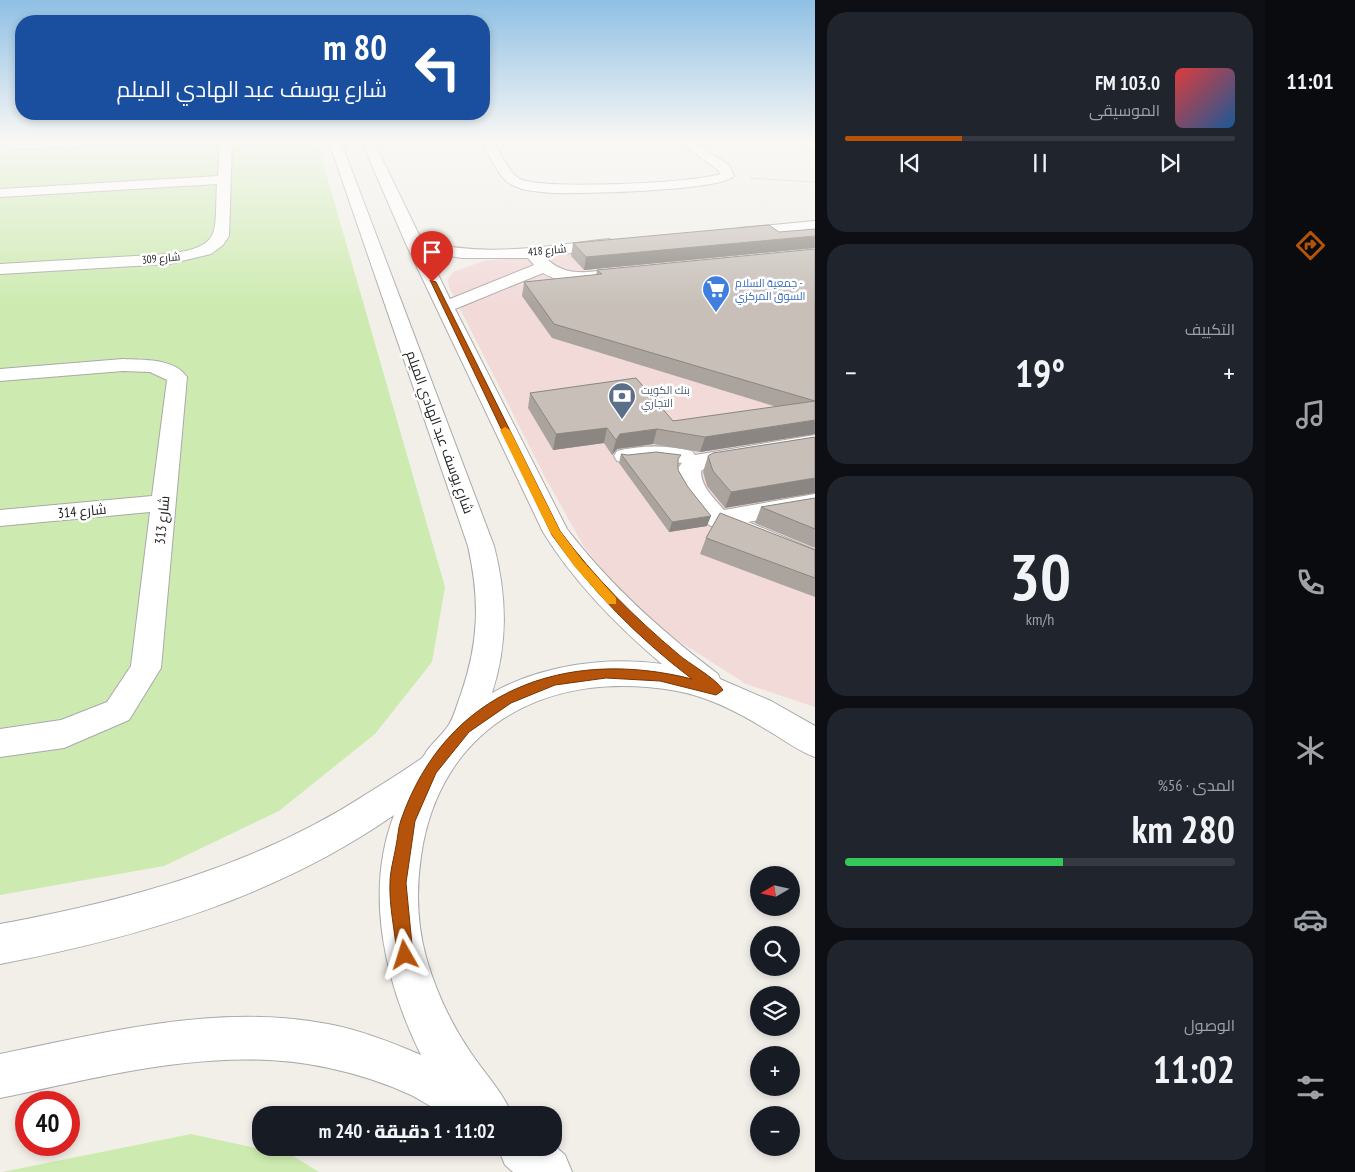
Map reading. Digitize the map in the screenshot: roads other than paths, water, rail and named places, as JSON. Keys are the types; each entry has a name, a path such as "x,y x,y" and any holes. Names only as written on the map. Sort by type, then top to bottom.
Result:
{"street":[{"name":"شارع 309","path":"0,269 169,258 205,250 213,246 221,236 223,197"},
{"name":"شارع يوسف عبد الهادي الميلم","path":"355,197 481,546 490,577 493,611 490,648 481,687 464,728"},
{"path":"393,197 414,244 443,275 444,307 556,532 578,563 625,614 674,658 716,690"},
{"path":"720,234 815,225"},
{"path":"799,227 815,239"},
{"name":"شارع 418","path":"414,244 448,252 488,256 621,243"},
{"path":"532,251 543,267 561,277 577,278 626,274"},
{"name":"شارع 418","path":"443,275 488,256"},
{"path":"444,307 543,267"},
{"name":"شارع 313","path":"0,375 123,365 154,366 177,378 146,668 118,711 64,734 0,743"},
{"path":"625,456 653,452 700,461 815,442"},
{"path":"700,461 689,469 689,479 695,491 718,519 815,560"},
{"path":"718,519 815,502"},
{"name":"شارع 314","path":"0,518 164,503"},
{"path":"482,1106 432,1031 405,955 398,883 408,821 431,769 464,728 506,699 554,680 606,673 660,676 716,690 772,715 815,743"},
{"path":"772,715 815,724"},
{"path":"0,944 115,921 184,900 251,875 319,843 378,807 431,769"},
{"path":"0,1076 195,1040 257,1038 318,1044 373,1057 426,1078 476,1106"},
{"path":"531,1156 548,1172"}],"place":[{"name":"جمعية السلام - السوق المركزي","path":"716,313"},
{"name":"بنك الكويت التجاري","path":"622,420"}]}
